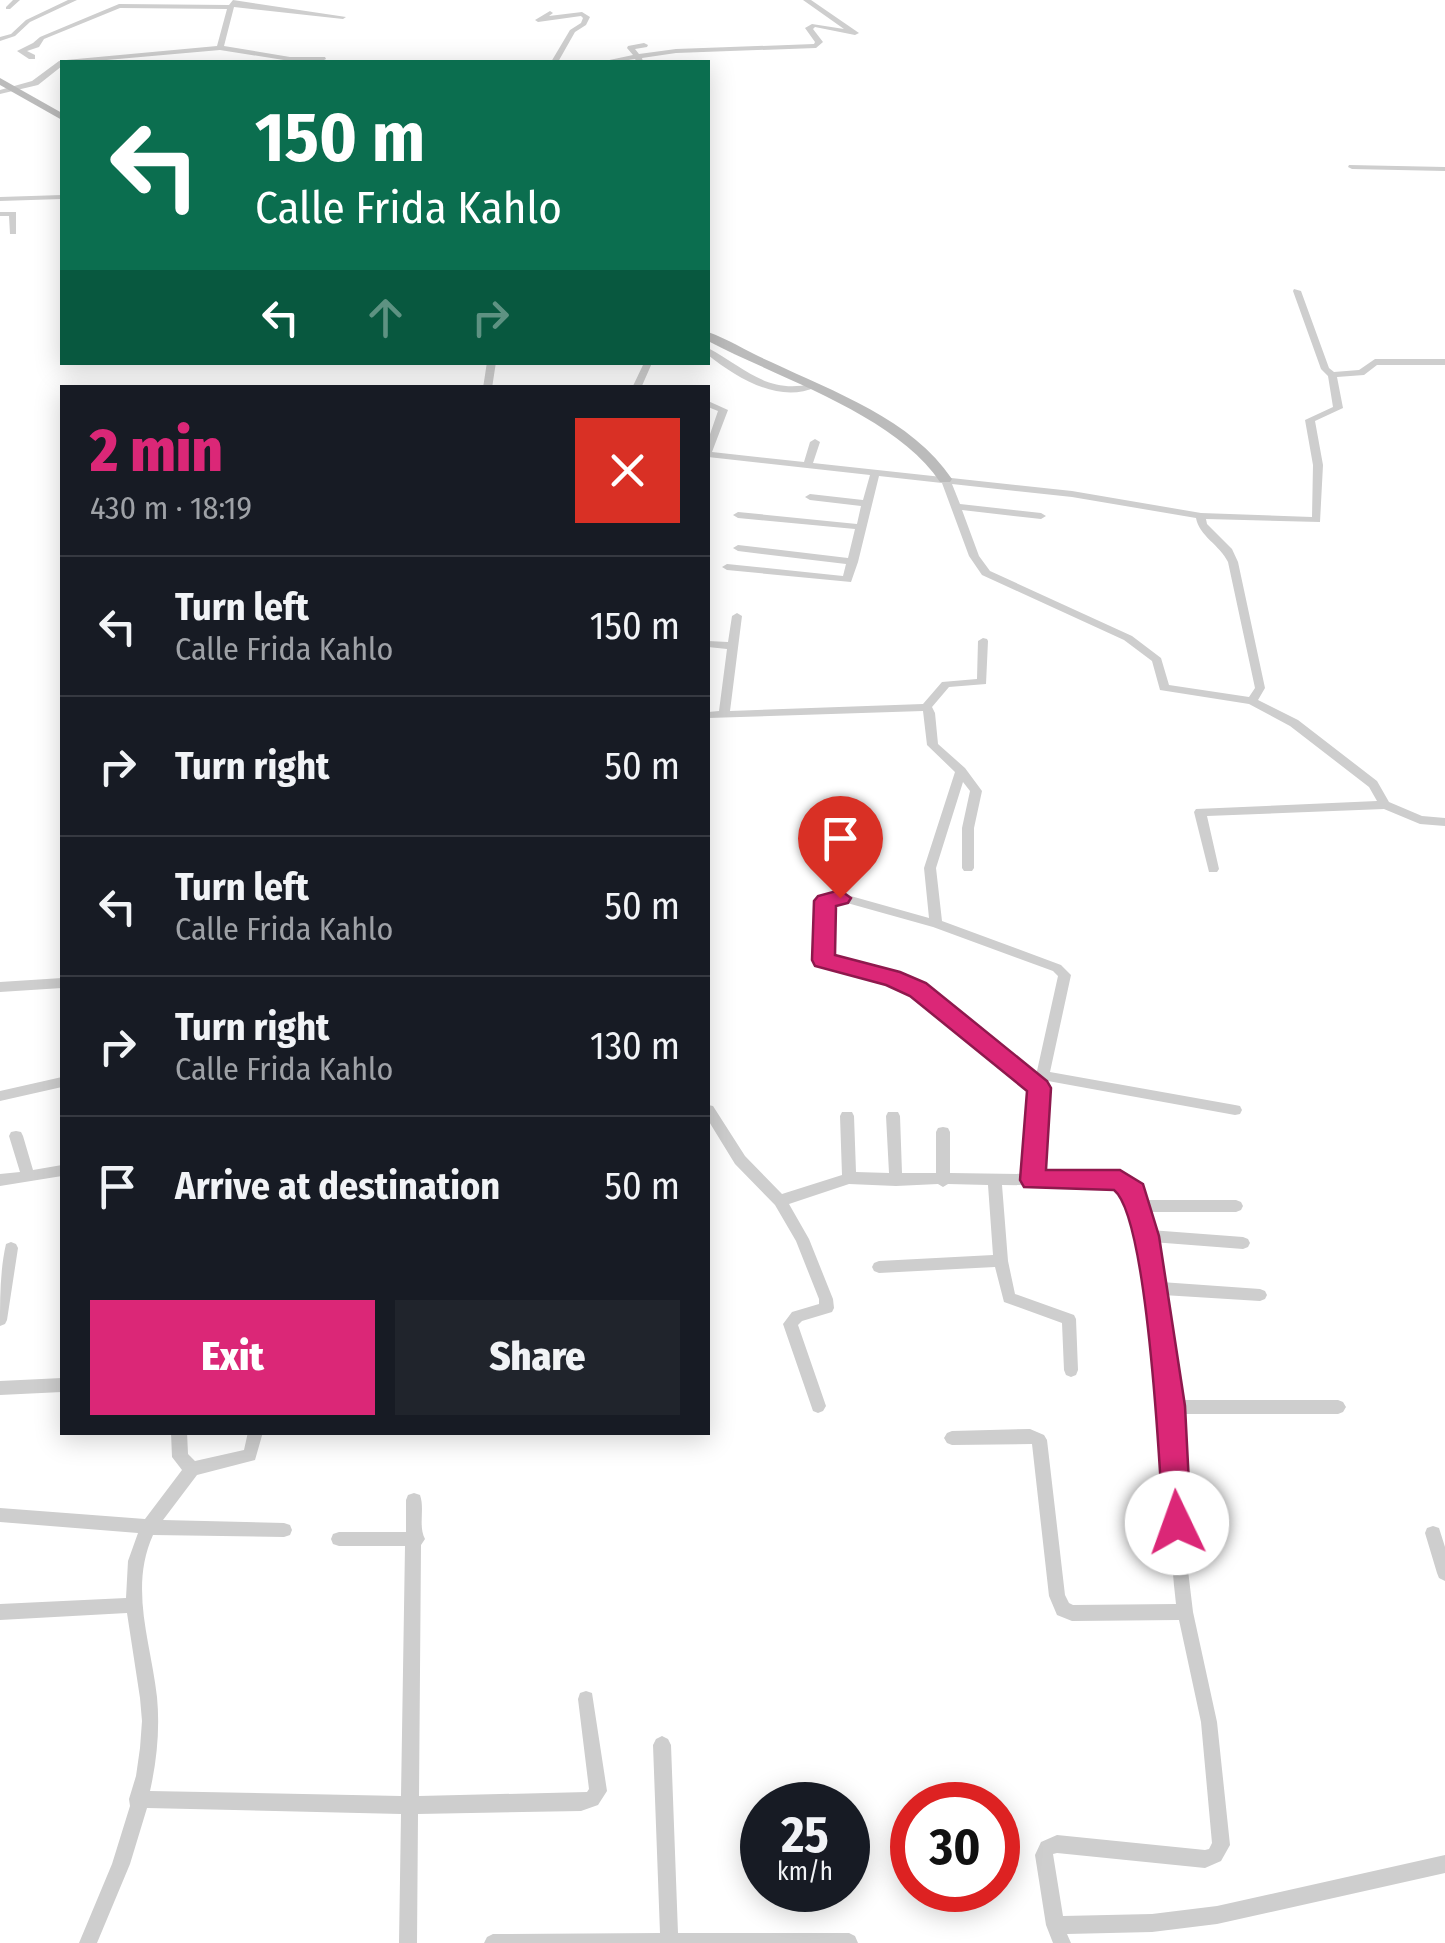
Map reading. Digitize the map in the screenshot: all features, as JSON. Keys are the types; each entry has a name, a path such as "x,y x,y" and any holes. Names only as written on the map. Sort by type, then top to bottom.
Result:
{"street":[{"path":"8,8 17,0"},
{"path":"0,40 13,35 28,21 74,0"},
{"path":"644,45 631,48 640,60 679,50 816,46 819,42 809,28 814,25 854,33 806,0"},
{"path":"21,51 36,46 42,38 120,6 234,3 343,17"},
{"path":"220,48 234,3"},
{"path":"550,13 537,20 582,14 586,17 584,24 572,31 556,60"},
{"path":"0,40 32,58"},
{"path":"95,60 220,48 284,60"},
{"path":"306,60 322,59"},
{"path":"0,92 17,89 60,65"},
{"path":"0,81 60,116"},
{"path":"1352,167 1445,169"},
{"path":"0,199 60,196"},
{"path":"0,214 13,214 14,232"},
{"path":"710,452 1144,504 1201,516 1316,520 1318,464 1310,420 1338,408 1332,375 1325,369 1297,291"},
{"path":"710,337 845,402 922,449 937,462 959,507 974,559 986,573 1128,638 1157,660 1160,685 1164,688 1252,700 1294,723 1373,784 1385,806"},
{"path":"710,352 751,378 794,391 811,387"},
{"path":"1332,375 1361,373 1375,362 1445,362"},
{"path":"710,405 723,410 710,446"},
{"path":"808,464 815,442"},
{"path":"727,567 847,580 875,472"},
{"path":"810,497 868,504"},
{"path":"959,507 1042,516"},
{"path":"738,515 862,527"},
{"path":"1201,516 1202,524 1228,551 1233,562 1260,688 1252,700"},
{"path":"738,548 853,562"},
{"path":"724,714 737,616"},
{"path":"710,715 926,707 946,684 982,682 983,641"},
{"path":"710,644 733,646"},
{"path":"926,707 934,745 974,784 976,791 968,828 968,868"},
{"path":"936,924 930,868 961,771"},
{"path":"1213,868 1200,812 1385,806 1420,820 1445,822"},
{"path":"1032,1180 1033,1130 1040,1081 1065,975 1057,968 936,924 830,898 826,901 823,960 892,978 918,990 1040,1081 1235,1110"},
{"path":"0,987 60,983"},
{"path":"0,1096 60,1082"},
{"path":"710,1113 740,1160 780,1200 802,1240 827,1308 797,1316 790,1324 818,1406"},
{"path":"847,1116 849,1178"},
{"path":"893,1116 896,1180"},
{"path":"943,1132 944,1180"},
{"path":"16,1136 28,1176"},
{"path":"0,1180 60,1171"},
{"path":"780,1200 849,1178 1120,1180 1128,1183 1138,1206 1155,1288 1172,1406 1185,1612 1210,1722 1221,1845 1215,1856 1205,1859 1057,1844 1048,1848 1044,1855 1058,1934 1217,1915 1445,1864"},
{"path":"994,1182 1001,1260 1009,1298 1069,1319 1071,1370"},
{"path":"1138,1206 1236,1206"},
{"path":"1146,1236 1243,1244"},
{"path":"0,1320 11,1248"},
{"path":"879,1267 1001,1260"},
{"path":"1155,1288 1260,1295"},
{"path":"0,1388 60,1385"},
{"path":"1172,1406 1338,1407"},
{"path":"179,1435 180,1457 192,1470"},
{"path":"88,1943 112,1889 148,1759 148,1680 133,1605 135,1573 150,1527 192,1470 250,1455 255,1435"},
{"path":"952,1438 1030,1436 1039,1440 1057,1596 1063,1608 1072,1613 1185,1612"},
{"path":"408,1943 414,1500"},
{"path":"0,1515 150,1527 284,1530"},
{"path":"1433,1533 1445,1573"},
{"path":"339,1539 416,1539"},
{"path":"0,1612 133,1605"},
{"path":"138,1799 409,1805 581,1802 592,1799 598,1791 586,1699"},
{"path":"662,1745 670,1941"},
{"path":"493,1943 849,1942"}],"route":[{"path":"840,898 826,901 823,960 892,978 918,990 1039,1088 1032,1180 1120,1180 1134,1191 1146,1236 1172,1406 1177,1523"}]}
